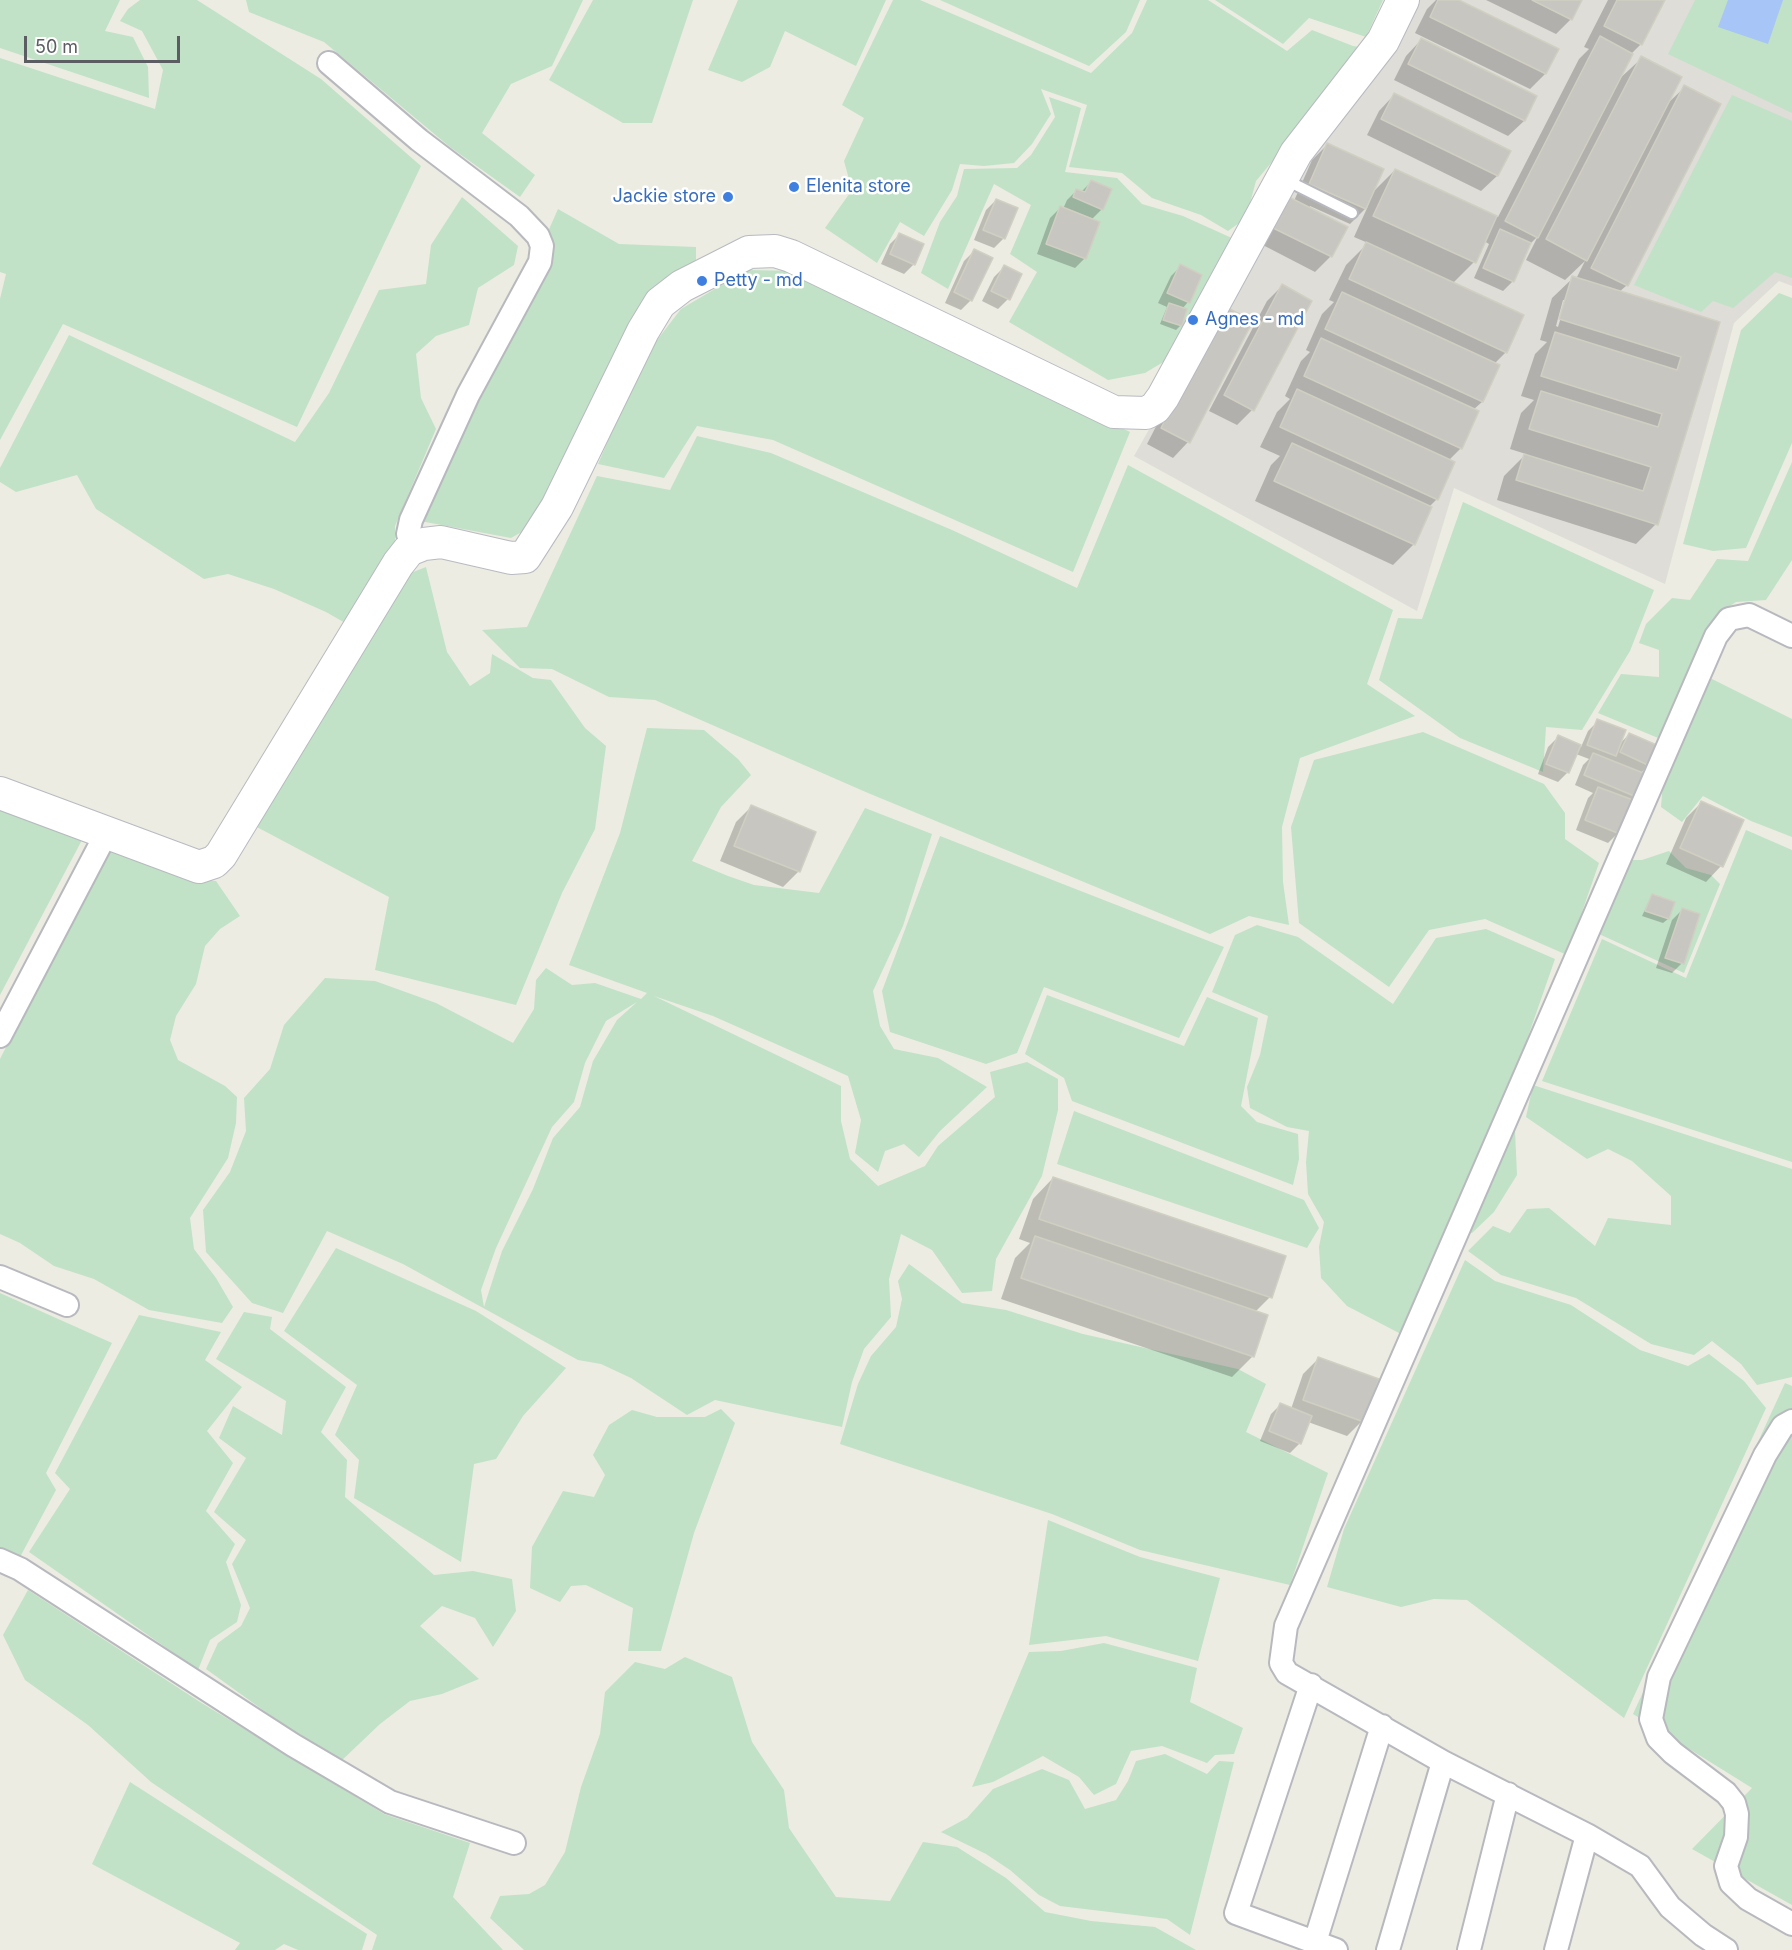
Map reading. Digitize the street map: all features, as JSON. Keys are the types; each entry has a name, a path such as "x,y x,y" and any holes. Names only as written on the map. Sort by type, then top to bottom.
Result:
{"street":[{"path":"0,793 199,867 214,862 221,855 398,564 409,550 441,542 511,558 525,556 557,507 643,331 660,303 682,286 749,252 775,251 791,256 1114,412 1146,413 1155,408 1281,177 1296,153 1383,41 1403,0"},
{"path":"329,63 419,140 519,216 538,236 542,246 540,262 468,395 411,520 408,534 416,548"},
{"path":"1726,1950 1703,1935 1670,1907 1640,1866 1587,1834 1443,1762 1287,1673 1281,1663 1286,1626 1716,636 1729,619 1749,615 1792,636"},
{"path":"0,1036 107,832"},
{"path":"0,1277 66,1305"},
{"path":"1792,1421 1783,1426 1765,1455 1679,1634 1659,1677 1651,1719 1658,1738 1673,1753 1726,1793 1734,1803 1737,1814 1736,1838 1726,1866 1731,1883 1748,1899 1792,1924"},
{"path":"0,1560 20,1569 283,1739 390,1802 514,1843"},
{"path":"1311,1685 1236,1913 1335,1950"},
{"path":"1314,1942 1382,1726"},
{"path":"1388,1950 1443,1762"},
{"path":"1468,1950 1509,1794"},
{"path":"1556,1950 1587,1834"}],"lane":[{"path":"1281,177 1352,213"}],"shaded area":[{"path":"1414,0 1792,0 1792,286 1779,281 1734,323 1665,584 1454,488 1417,611 1134,456 1289,182"}],"green space":[{"path":"0,0 120,0 105,31 133,37 148,67 149,98 0,48"},
{"path":"140,0 197,0 321,79 421,166 297,427 63,324 0,440 0,299 6,274 0,272 0,58 155,109 163,70 142,31 120,21 128,9"},
{"path":"246,0 583,0 552,66 511,84 482,133 535,175 520,197 450,147 324,42 249,12"},
{"path":"593,0 693,0 652,123 623,123 549,80"},
{"path":"738,0 886,0 856,66 785,31 770,67 742,82 708,70"},
{"path":"893,0 920,0 1091,73 1132,33 1147,0 1208,0 1287,51 1312,30 1353,46 1367,48 1256,181 1246,218 1228,231 1201,215 1152,198 1122,173 1069,167 1087,105 1041,89 1051,114 1032,144 1014,163 984,166 960,164 952,190 924,236 900,222 877,263 825,228 852,190 844,161 864,118 842,105"},
{"path":"940,0 1140,0 1126,32 1089,66"},
{"path":"1215,0 1383,0 1366,37 1309,18 1283,44"},
{"path":"1695,0 1792,0 1792,113 1668,54"},
{"path":"1732,95 1792,121 1792,278 1775,272 1733,308 1713,301 1701,312 1634,285"},
{"path":"1049,97 1081,108 1065,172 1117,178 1142,204 1183,216 1234,239 1175,355 1145,373 1108,380 1009,322 1037,272 1010,254 1031,205 994,184 948,289 921,273 940,222 957,196 964,169 1017,168 1031,155 1055,117"},
{"path":"462,197 518,246 514,265 478,288 469,325 436,336 416,354 421,398 436,429 395,526 395,546 347,624 274,589 228,574 204,579 96,509 77,475 16,492 0,482 0,468 69,335 295,442 329,393 379,290 426,284 431,245"},
{"path":"558,209 619,244 696,247 696,264 534,525 511,538 420,521"},
{"path":"747,270 794,271 1130,432 1073,572 773,440 697,426 664,478 598,464 644,357 681,309"},
{"path":"1779,293 1792,298 1792,443 1746,548 1713,551 1683,544 1741,330"},
{"path":"697,436 771,453 952,530 1077,588 1128,465 1393,610 1367,684 1415,716 1300,758 1282,827 1283,882 1289,925 1249,916 1210,934 868,793 655,700 609,697 552,669 520,668 482,630 527,627 597,476 670,490"},
{"path":"1792,462 1792,560 1766,600 1736,602 1721,612 1663,740 1598,713 1621,674 1659,677 1659,650 1639,643 1646,624 1672,598 1690,600 1717,559 1748,561"},
{"path":"1463,502 1654,590 1630,651 1582,730 1546,727 1543,772 1460,738 1379,680 1398,618 1422,619"},
{"path":"426,567 447,652 470,686 490,673 492,654 533,678 551,680 585,728 606,746 595,829 562,893 516,1005 375,970 389,897 253,825 403,576"},
{"path":"1706,676 1792,719 1792,837 1751,821 1703,796 1682,822 1661,807 1664,770"},
{"path":"647,728 704,730 738,759 751,775 721,807 692,861 728,876 754,885 819,893 865,808 932,834 903,926 873,991 880,1026 894,1049 938,1058 987,1087 940,1131 919,1157 904,1144 885,1151 878,1172 855,1153 861,1120 848,1076 713,1016 654,996 841,1086 841,1121 850,1159 878,1186 925,1166 938,1146 995,1097 990,1072 1027,1062 1058,1079 1058,1110 1042,1176 996,1259 992,1291 962,1293 932,1250 901,1234 889,1279 891,1317 864,1349 852,1382 842,1427 715,1400 687,1415 631,1378 601,1364 578,1360 403,1264 327,1231 283,1313 252,1303 206,1252 203,1210 230,1172 246,1131 244,1098 270,1069 284,1025 325,978 375,981 436,1003 513,1043 534,1009 536,980 546,968 572,985 595,983 641,999 647,993 569,965 620,833","holes":["637,1002 617,1020 593,1061 580,1107 553,1138 533,1189 502,1251 484,1307 481,1290 496,1248 552,1127 574,1102 585,1063 606,1021"]},
{"path":"1423,732 1544,784 1565,813 1565,839 1599,863 1567,955 1485,919 1429,930 1389,987 1299,923 1291,827 1314,760"},
{"path":"0,807 82,840 0,995"},
{"path":"1746,830 1792,850 1792,1162 1542,1081 1602,939 1686,978"},
{"path":"940,836 1224,947 1179,1038 1044,987 1017,1053 986,1064 890,1032 882,991"},
{"path":"108,845 197,880 216,881 240,916 220,929 205,946 196,984 176,1016 170,1040 178,1060 225,1086 237,1097 236,1123 228,1158 190,1218 194,1249 216,1278 233,1307 222,1323 149,1310 94,1279 54,1266 20,1243 0,1234 0,1059"},
{"path":"1669,851 1686,868 1711,875 1720,884 1684,973 1599,934 1628,860 1642,860"},
{"path":"1257,925 1298,937 1393,1004 1436,938 1486,929 1555,959 1516,1071 1522,1100 1515,1131 1517,1175 1494,1212 1472,1233 1447,1234 1401,1334 1347,1306 1321,1278 1319,1247 1324,1222 1308,1194 1306,1162 1309,1131 1287,1127 1250,1108 1247,1087 1260,1055 1268,1016 1212,992 1235,935"},
{"path":"1047,995 1184,1046 1207,997 1258,1018 1241,1106 1257,1122 1298,1134 1299,1159 1293,1185 1072,1101 1064,1078 1025,1054"},
{"path":"1533,1085 1792,1169 1792,1377 1757,1385 1741,1364 1712,1341 1694,1355 1651,1344 1576,1298 1501,1275 1468,1251 1493,1226 1510,1233 1527,1209 1549,1208 1595,1246 1608,1218 1671,1225 1671,1196 1632,1161 1608,1149 1587,1159 1526,1117"},
{"path":"1074,1111 1304,1200 1319,1228 1307,1248 1057,1164"},
{"path":"336,1248 476,1311 566,1368 523,1416 496,1459 474,1464 461,1562 354,1498 359,1460 335,1435 357,1385 284,1331"},
{"path":"1465,1260 1495,1281 1571,1305 1640,1350 1688,1366 1709,1354 1744,1381 1766,1408 1624,1718 1467,1600 1434,1599 1401,1607 1327,1587 1344,1529"},
{"path":"909,1264 962,1303 1006,1310 1083,1334 1238,1369 1266,1384 1246,1432 1328,1473 1290,1585 1140,1550 1052,1514 840,1444 858,1384 871,1356 896,1327 902,1299 898,1281"},
{"path":"0,1293 112,1343 46,1473 56,1490 20,1557 0,1549"},
{"path":"244,1312 272,1317 270,1329 346,1387 321,1432 347,1460 345,1497 434,1575 473,1571 512,1579 516,1611 493,1647 475,1618 442,1606 420,1626 479,1679 442,1694 410,1701 380,1724 338,1764 206,1669 218,1643 241,1626 250,1608 232,1564 246,1540 214,1512 246,1458 219,1438 233,1406 282,1435 286,1401 216,1359"},
{"path":"139,1315 221,1332 205,1360 242,1387 207,1431 233,1463 206,1511 235,1544 226,1562 241,1605 237,1622 210,1640 198,1670 29,1552 70,1489 55,1473"},
{"path":"1785,1383 1792,1386 1792,1905 1692,1849 1752,1788 1633,1714"},
{"path":"721,1409 735,1423 694,1533 661,1651 628,1651 633,1608 586,1585 571,1586 560,1602 530,1588 532,1547 563,1491 594,1497 605,1475 593,1455 609,1425 632,1410 657,1417 705,1417"},
{"path":"1048,1520 1140,1557 1220,1578 1198,1661 1106,1636 1029,1645"},
{"path":"28,1590 200,1702 384,1814 470,1843 453,1897 503,1950 372,1950 377,1935 151,1782 88,1725 25,1680 3,1635"},
{"path":"1104,1643 1197,1668 1190,1702 1243,1728 1234,1754 1215,1755 1207,1763 1162,1746 1131,1751 1116,1784 1094,1795 1079,1777 1043,1756 993,1782 972,1787 1029,1652 1061,1651"},
{"path":"685,1657 732,1677 752,1742 784,1790 789,1828 836,1897 890,1901 923,1842 957,1847 1006,1878 1045,1912 1091,1921 1155,1927 1196,1950 524,1950 490,1918 500,1896 529,1894 545,1885 565,1852 581,1787 600,1734 605,1692 635,1662 665,1669"},
{"path":"1165,1754 1207,1774 1219,1761 1234,1762 1190,1935 1167,1919 1060,1906 1039,1895 1010,1870 986,1854 941,1832 967,1818 993,1789 1042,1769 1069,1780 1085,1809 1116,1800 1128,1781 1136,1761"},
{"path":"130,1782 367,1934 362,1950 298,1950 284,1944 275,1950 235,1950 240,1943 92,1864"}],"water":[{"path":"1728,0 1783,0 1768,44 1718,27"}],"building":[{"path":"1438,0 1459,0 1559,49 1546,74 1430,17"},
{"path":"1532,0 1582,0 1572,20"},
{"path":"1617,0 1665,0 1642,45 1604,26"},
{"path":"1600,36 1633,54 1538,238 1505,221"},
{"path":"1421,38 1537,96 1525,121 1408,64"},
{"path":"1641,56 1682,77 1587,261 1546,239"},
{"path":"1684,85 1721,104 1628,286 1591,268"},
{"path":"1394,93 1511,151 1498,176 1381,119"},
{"path":"1327,143 1384,169 1366,209 1309,184"},
{"path":"1395,169 1497,216 1476,263 1373,216"},
{"path":"1091,180 1112,189 1103,210 1073,197 1076,189 1085,192"},
{"path":"1287,196 1348,227 1332,257 1271,227"},
{"path":"996,199 1018,208 1005,239 983,230"},
{"path":"1060,206 1100,222 1086,259 1046,244"},
{"path":"1500,229 1531,243 1514,282 1483,268"},
{"path":"899,233 924,244 915,265 890,254"},
{"path":"1366,242 1524,315 1507,353 1349,279"},
{"path":"974,249 993,258 972,301 954,292"},
{"path":"1180,264 1202,275 1190,303 1167,293"},
{"path":"1004,265 1022,274 1010,300 991,291"},
{"path":"1572,276 1720,322 1658,525 1516,480 1524,454 1643,491 1651,467 1529,429 1541,391 1658,427 1662,414 1541,376 1555,332 1677,370 1681,357 1559,319"},
{"path":"1282,284 1312,301 1254,411 1224,395"},
{"path":"1342,292 1500,365 1483,402 1325,329"},
{"path":"1169,303 1187,309 1182,326 1163,320"},
{"path":"1224,306 1253,321 1190,443 1161,428"},
{"path":"1321,338 1479,411 1462,449 1304,376"},
{"path":"1297,389 1455,462 1438,500 1280,427"},
{"path":"1292,443 1432,507 1415,545 1274,481"},
{"path":"1597,719 1626,730 1616,756 1587,745"},
{"path":"1629,733 1659,746 1650,766 1620,752"},
{"path":"1558,735 1581,745 1569,773 1546,764"},
{"path":"1593,753 1648,775 1639,798 1584,775"},
{"path":"1598,787 1633,800 1620,834 1585,820"},
{"path":"1701,801 1744,820 1723,867 1680,848"},
{"path":"751,805 816,832 800,872 734,846"},
{"path":"1652,894 1675,902 1669,919 1645,911"},
{"path":"1682,908 1700,914 1684,964 1665,958"},
{"path":"1053,1177 1286,1256 1272,1298 1039,1219"},
{"path":"1035,1236 1268,1315 1254,1357 1021,1278"},
{"path":"1318,1357 1379,1379 1364,1422 1303,1400"},
{"path":"1280,1403 1312,1416 1301,1444 1269,1431"}],"place":[{"name":"Elenita store","path":"794,187"},
{"name":"Jackie store","path":"728,197"},
{"name":"Petty - md","path":"702,281"},
{"name":"Agnes - md","path":"1193,320"}]}
